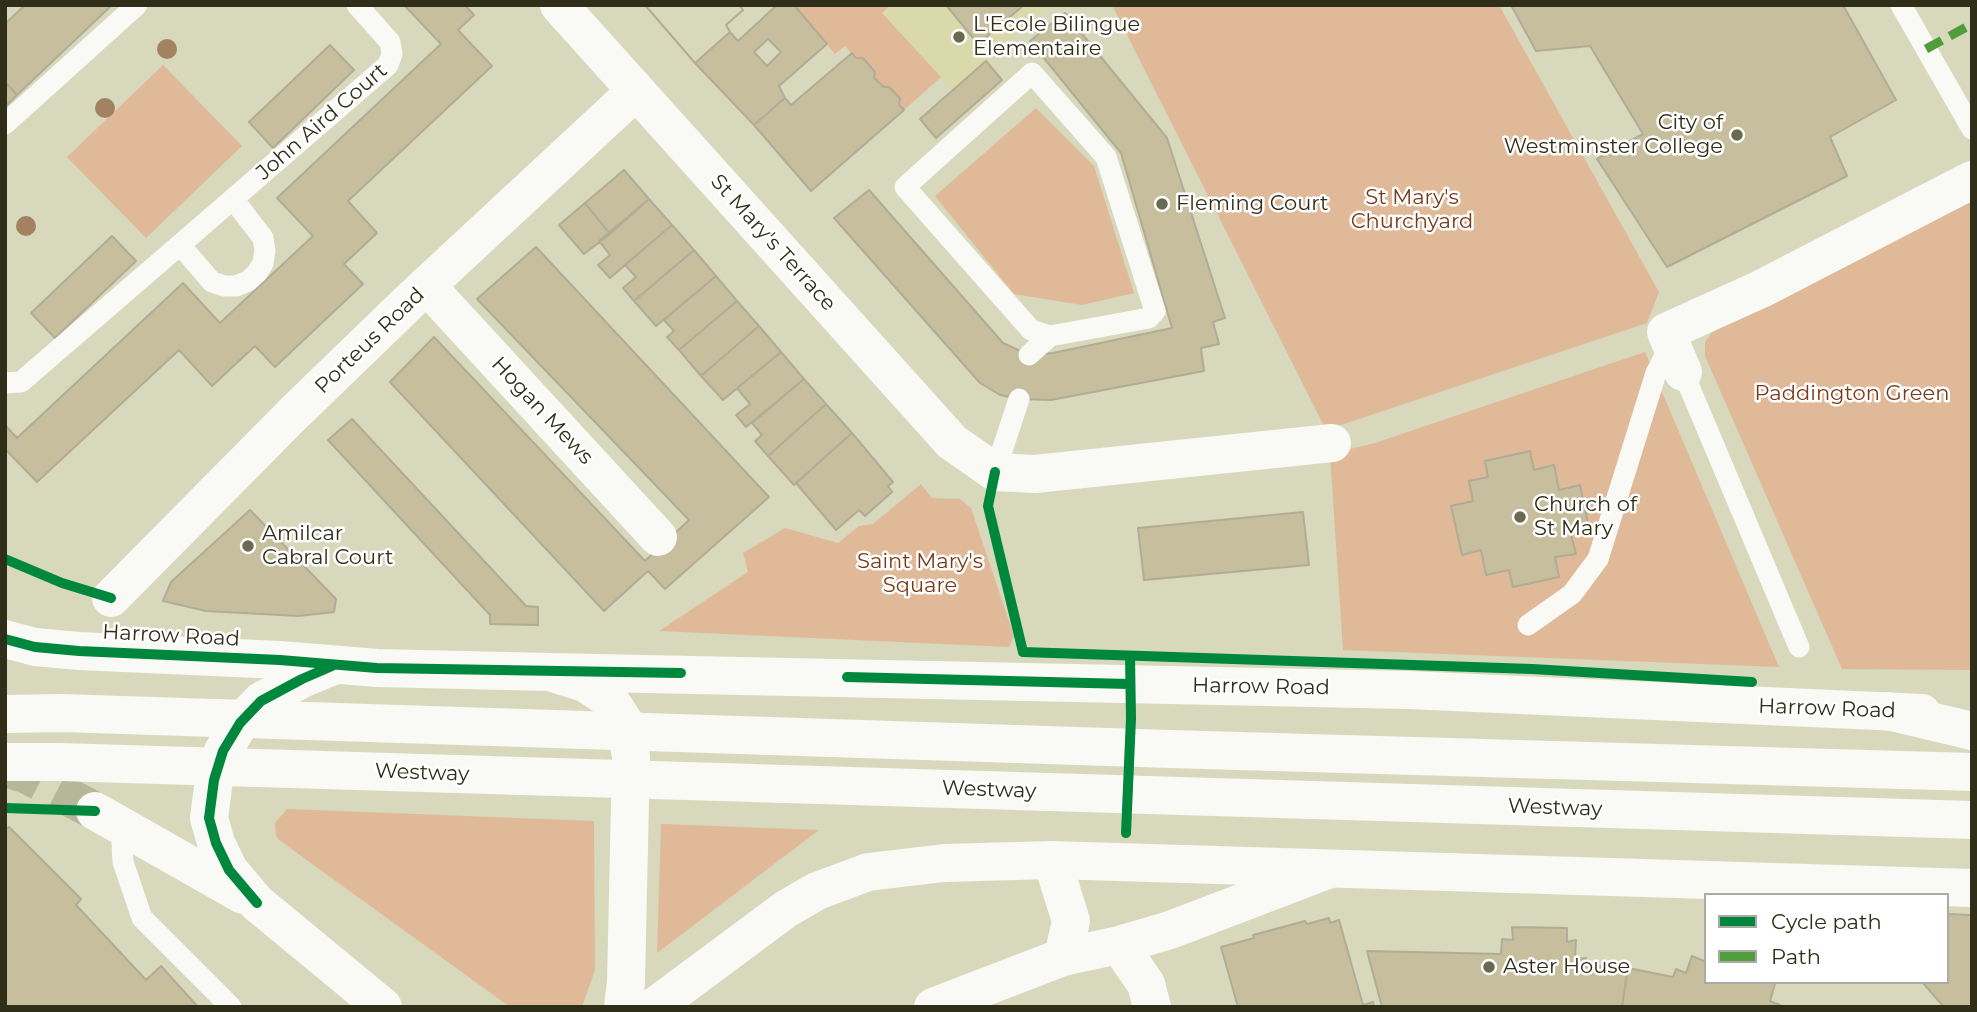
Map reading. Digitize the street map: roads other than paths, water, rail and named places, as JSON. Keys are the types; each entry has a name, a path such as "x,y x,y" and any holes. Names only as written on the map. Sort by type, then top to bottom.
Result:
{"main road":[{"name":"St Mary's Terrace","path":"559,5 952,442 995,472"},
{"name":"Porteus Road","path":"111,598 293,414 636,91"},
{"path":"1677,358 1666,332 1760,289 1972,180"},
{"name":"Hogan Mews","path":"426,286 658,537"},
{"path":"995,472 1035,474 1332,443"},
{"name":"Harrow Road","path":"5,639 35,646 79,651 336,665 1408,690 1972,715"},
{"path":"257,903 229,870 216,843 209,818 214,780 223,751 240,723 261,701 336,665"},
{"path":"550,672 585,683 609,699 626,725 631,757 626,982 623,1007"},
{"path":"1888,711 1972,731"},
{"path":"5,714 61,713 1972,772"},
{"name":"Westway","path":"5,762 1972,820"},
{"path":"108,819 257,903 383,1007"},
{"path":"1052,860 1071,921 1063,957"},
{"path":"654,1007 786,909 817,891 868,872 944,863 1052,860 1972,888"},
{"path":"933,1007 1063,957 1170,930 1330,869"},
{"path":"1807,884 1972,874"},
{"path":"682,1007 754,934"},
{"path":"1119,945 1146,984 1152,1007"}],"lane":[{"path":"5,124 137,5"},
{"name":"John Aird Court","path":"5,383 21,382 388,65 392,54 390,42 358,5"},
{"path":"1901,5 1972,128"},
{"path":"1029,355 1049,336 1149,318 1155,311 1106,157 1032,73 905,187 1031,330 1049,336"},
{"path":"180,245 212,282 236,286 248,281 263,263 264,238 233,200"},
{"path":"1528,625 1573,594 1598,559 1656,373 1677,358 1799,646"},
{"path":"995,472 1019,399"},
{"path":"108,819 142,918 231,1007"}],"tunnel":[{"path":"5,768 25,774 95,811"}],"place":[{"name":"L'Ecole Bilingue Elementaire","path":"959,37"},
{"name":"City of Westminster College","path":"1737,135"},
{"name":"Fleming Court","path":"1162,204"},
{"name":"Church of St Mary","path":"1520,517"},
{"name":"Amilcar Cabral Court","path":"248,546"},
{"name":"Aster House","path":"1489,967"}],"park label":[{"name":"St Mary's Churchyard","path":"1412,210"},
{"name":"Paddington Green","path":"1852,394"},
{"name":"Saint Mary's Square","path":"920,574"}]}
